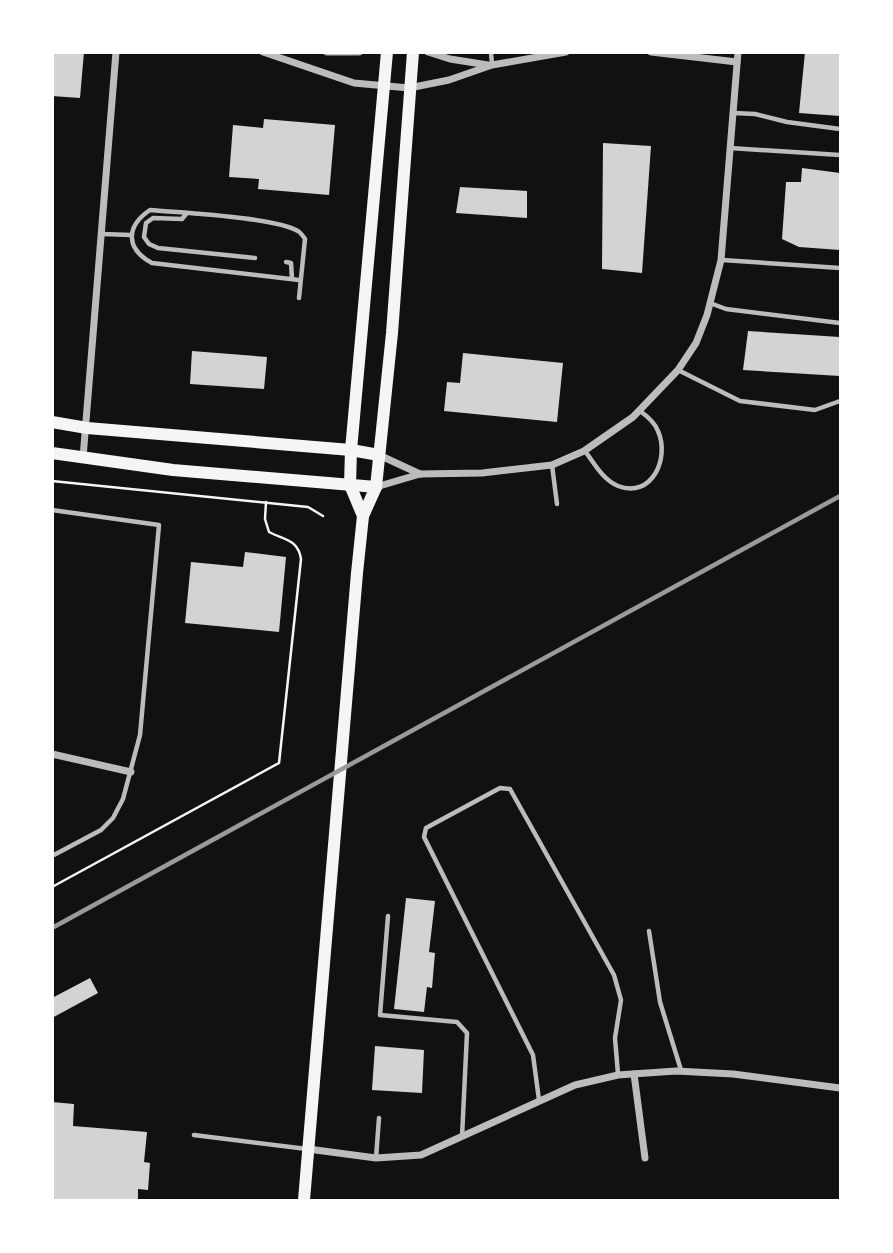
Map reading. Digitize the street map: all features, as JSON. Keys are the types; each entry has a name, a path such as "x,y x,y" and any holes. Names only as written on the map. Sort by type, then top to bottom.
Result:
{"main road":[{"path":"363,516 350,485 351,450 387,52"},
{"path":"304,1200 363,516 376,487 392,333 413,52"},
{"path":"52,422 87,428 351,450 379,455"},
{"path":"52,453 173,470 376,487"}],"street":[{"path":"83,459 116,52"},
{"path":"263,52 354,83 409,89 449,80 492,65 566,52"},
{"path":"327,52 359,52"},
{"path":"428,52 450,59 492,65"},
{"path":"651,52 737,62"},
{"path":"376,487 421,474 482,473 552,465 584,451 640,411 678,370 699,335 721,260 738,52"},
{"path":"379,455 421,474"},
{"path":"52,754 131,772"},
{"path":"308,1149 376,1158 421,1156 575,1085 618,1075 681,1071 752,1075 841,1088"},
{"path":"634,1074 645,1158"}],"lane":[{"path":"491,52 492,65"},
{"path":"733,114 755,114 787,122 841,129"},
{"path":"730,148 841,155"},
{"path":"299,281 152,263 142,258 135,249 131,235 136,223 150,209 270,223 299,232 305,239 299,298"},
{"path":"187,214 182,219 153,218 146,223 144,237 149,244 159,248 255,258"},
{"path":"102,234 131,235"},
{"path":"721,260 841,268"},
{"path":"286,262 291,263 292,279"},
{"path":"710,303 726,309 841,323"},
{"path":"678,370 740,401 815,410 841,401"},
{"path":"584,451 605,477 618,486 632,488 648,482 659,469 662,449 658,431 640,411"},
{"path":"552,465 557,504"},
{"path":"52,510 159,525 140,736 123,799 113,818 101,830 52,856"},
{"path":"540,1100 533,1055 424,837 426,828 500,788 510,789 614,975 621,1000 615,1038 618,1075"},
{"path":"388,916 380,1015 457,1023 467,1033 461,1138"},
{"path":"649,931 660,1002 681,1071"},
{"path":"376,1158 379,1118"},
{"path":"194,1135 308,1149"}],"path":[{"path":"52,481 308,507 323,516"},
{"path":"52,887 279,763 301,559 300,549 292,540 269,532 265,519 267,502"}],"building":[{"path":"52,52 84,52 80,98 52,96"},
{"path":"805,52 840,52 840,116 799,113"},
{"path":"264,119 335,125 329,195 258,189 259,179 229,177 233,125 263,128"},
{"path":"603,143 651,146 642,273 602,269"},
{"path":"802,168 840,173 840,250 799,247 782,239 786,182 801,182"},
{"path":"460,187 527,191 527,218 456,213"},
{"path":"748,331 840,337 840,376 743,370"},
{"path":"192,351 267,357 264,389 190,384"},
{"path":"463,353 563,363 557,422 444,411 447,382 460,383"},
{"path":"245,552 286,557 279,632 185,623 191,562 243,567"},
{"path":"406,898 435,901 429,952 435,953 432,988 427,987 424,1012 394,1009"},
{"path":"90,978 98,993 52,1018 52,998"},
{"path":"375,1046 424,1050 422,1093 372,1090"},
{"path":"52,1102 74,1104 73,1126 147,1132 144,1162 150,1163 148,1190 138,1189 138,1200 52,1200"}],"railway":[{"path":"52,928 840,496"}]}
